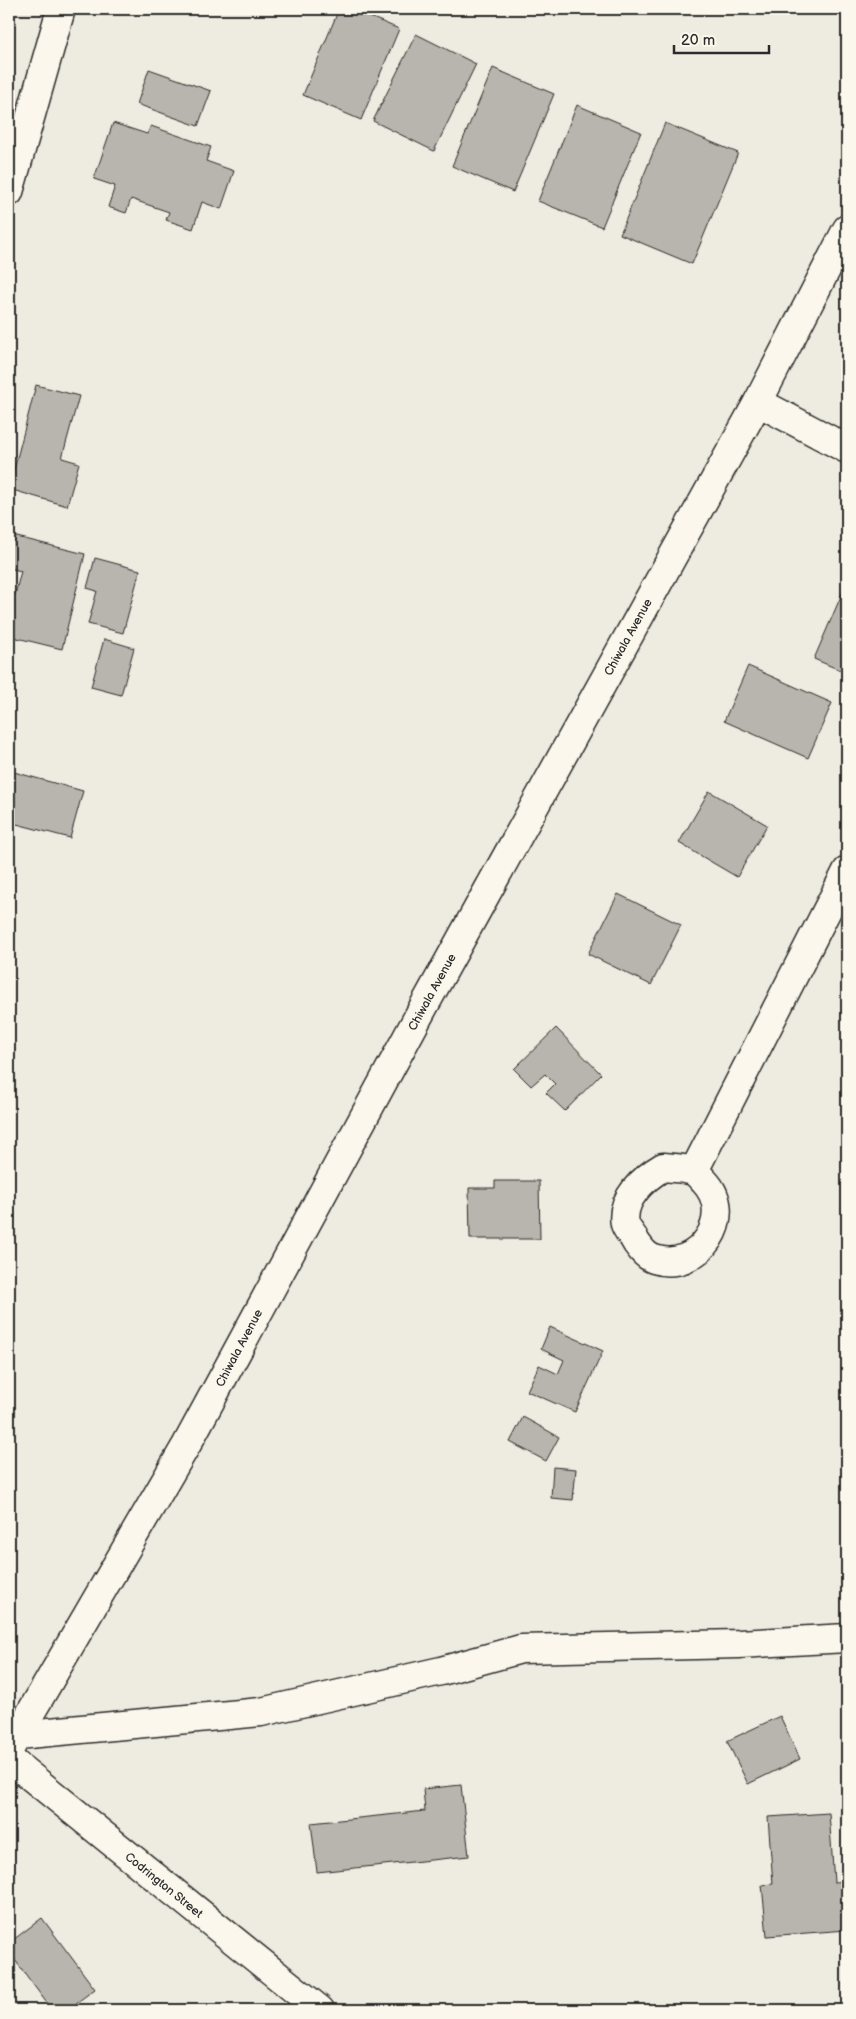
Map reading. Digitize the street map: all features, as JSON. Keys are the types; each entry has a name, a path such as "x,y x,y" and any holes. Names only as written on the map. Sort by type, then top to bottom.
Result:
{"street":[{"path":"9,192 61,9"},
{"name":"Chiwala Avenue","path":"12,1748 186,1444 424,1006 758,402 847,229"},
{"path":"758,402 847,449"},
{"path":"694,1171 847,871"},
{"path":"12,1748 260,1712 522,1649 738,1644 847,1638"},
{"name":"Codrington Street","path":"12,1748 320,2010"}],"building":[{"path":"339,9 351,9 399,29 361,120 303,95"},
{"path":"416,34 476,64 434,151 373,121"},
{"path":"493,68 554,94 513,192 452,166"},
{"path":"149,69 211,91 198,126 137,104"},
{"path":"577,105 641,132 602,227 538,201"},
{"path":"113,123 147,134 151,126 211,147 206,161 234,171 221,209 202,202 193,229 166,220 169,212 131,199 126,213 108,207 115,186 94,179"},
{"path":"665,123 738,153 692,264 620,234"},
{"path":"36,385 79,396 62,458 79,463 67,506 9,489"},
{"path":"9,535 85,554 62,649 9,636 9,593 15,595 21,571 9,568"},
{"path":"95,558 140,570 123,633 88,624 97,591 87,588"},
{"path":"847,582 847,673 814,659"},
{"path":"104,639 134,648 121,695 91,687"},
{"path":"748,666 832,703 808,758 724,721"},
{"path":"14,772 83,791 70,838 9,822 9,792"},
{"path":"709,791 767,825 737,877 679,843"},
{"path":"618,894 681,925 651,985 588,954"},
{"path":"556,1028 601,1074 565,1111 546,1093 555,1084 545,1074 531,1086 514,1069"},
{"path":"495,1181 539,1181 540,1239 470,1239 469,1188 495,1188"},
{"path":"550,1327 603,1351 575,1412 527,1391 539,1365 558,1374 564,1360 541,1349"},
{"path":"523,1417 559,1437 546,1461 510,1442"},
{"path":"553,1467 576,1469 573,1500 551,1498"},
{"path":"780,1716 800,1759 748,1784 727,1741"},
{"path":"461,1785 469,1856 317,1872 311,1823 425,1811 423,1789"},
{"path":"829,1813 834,1882 847,1881 847,1930 767,1936 762,1885 773,1884 768,1817"},
{"path":"42,1918 95,1989 67,2010 52,2010 9,1952 9,1943"}]}
